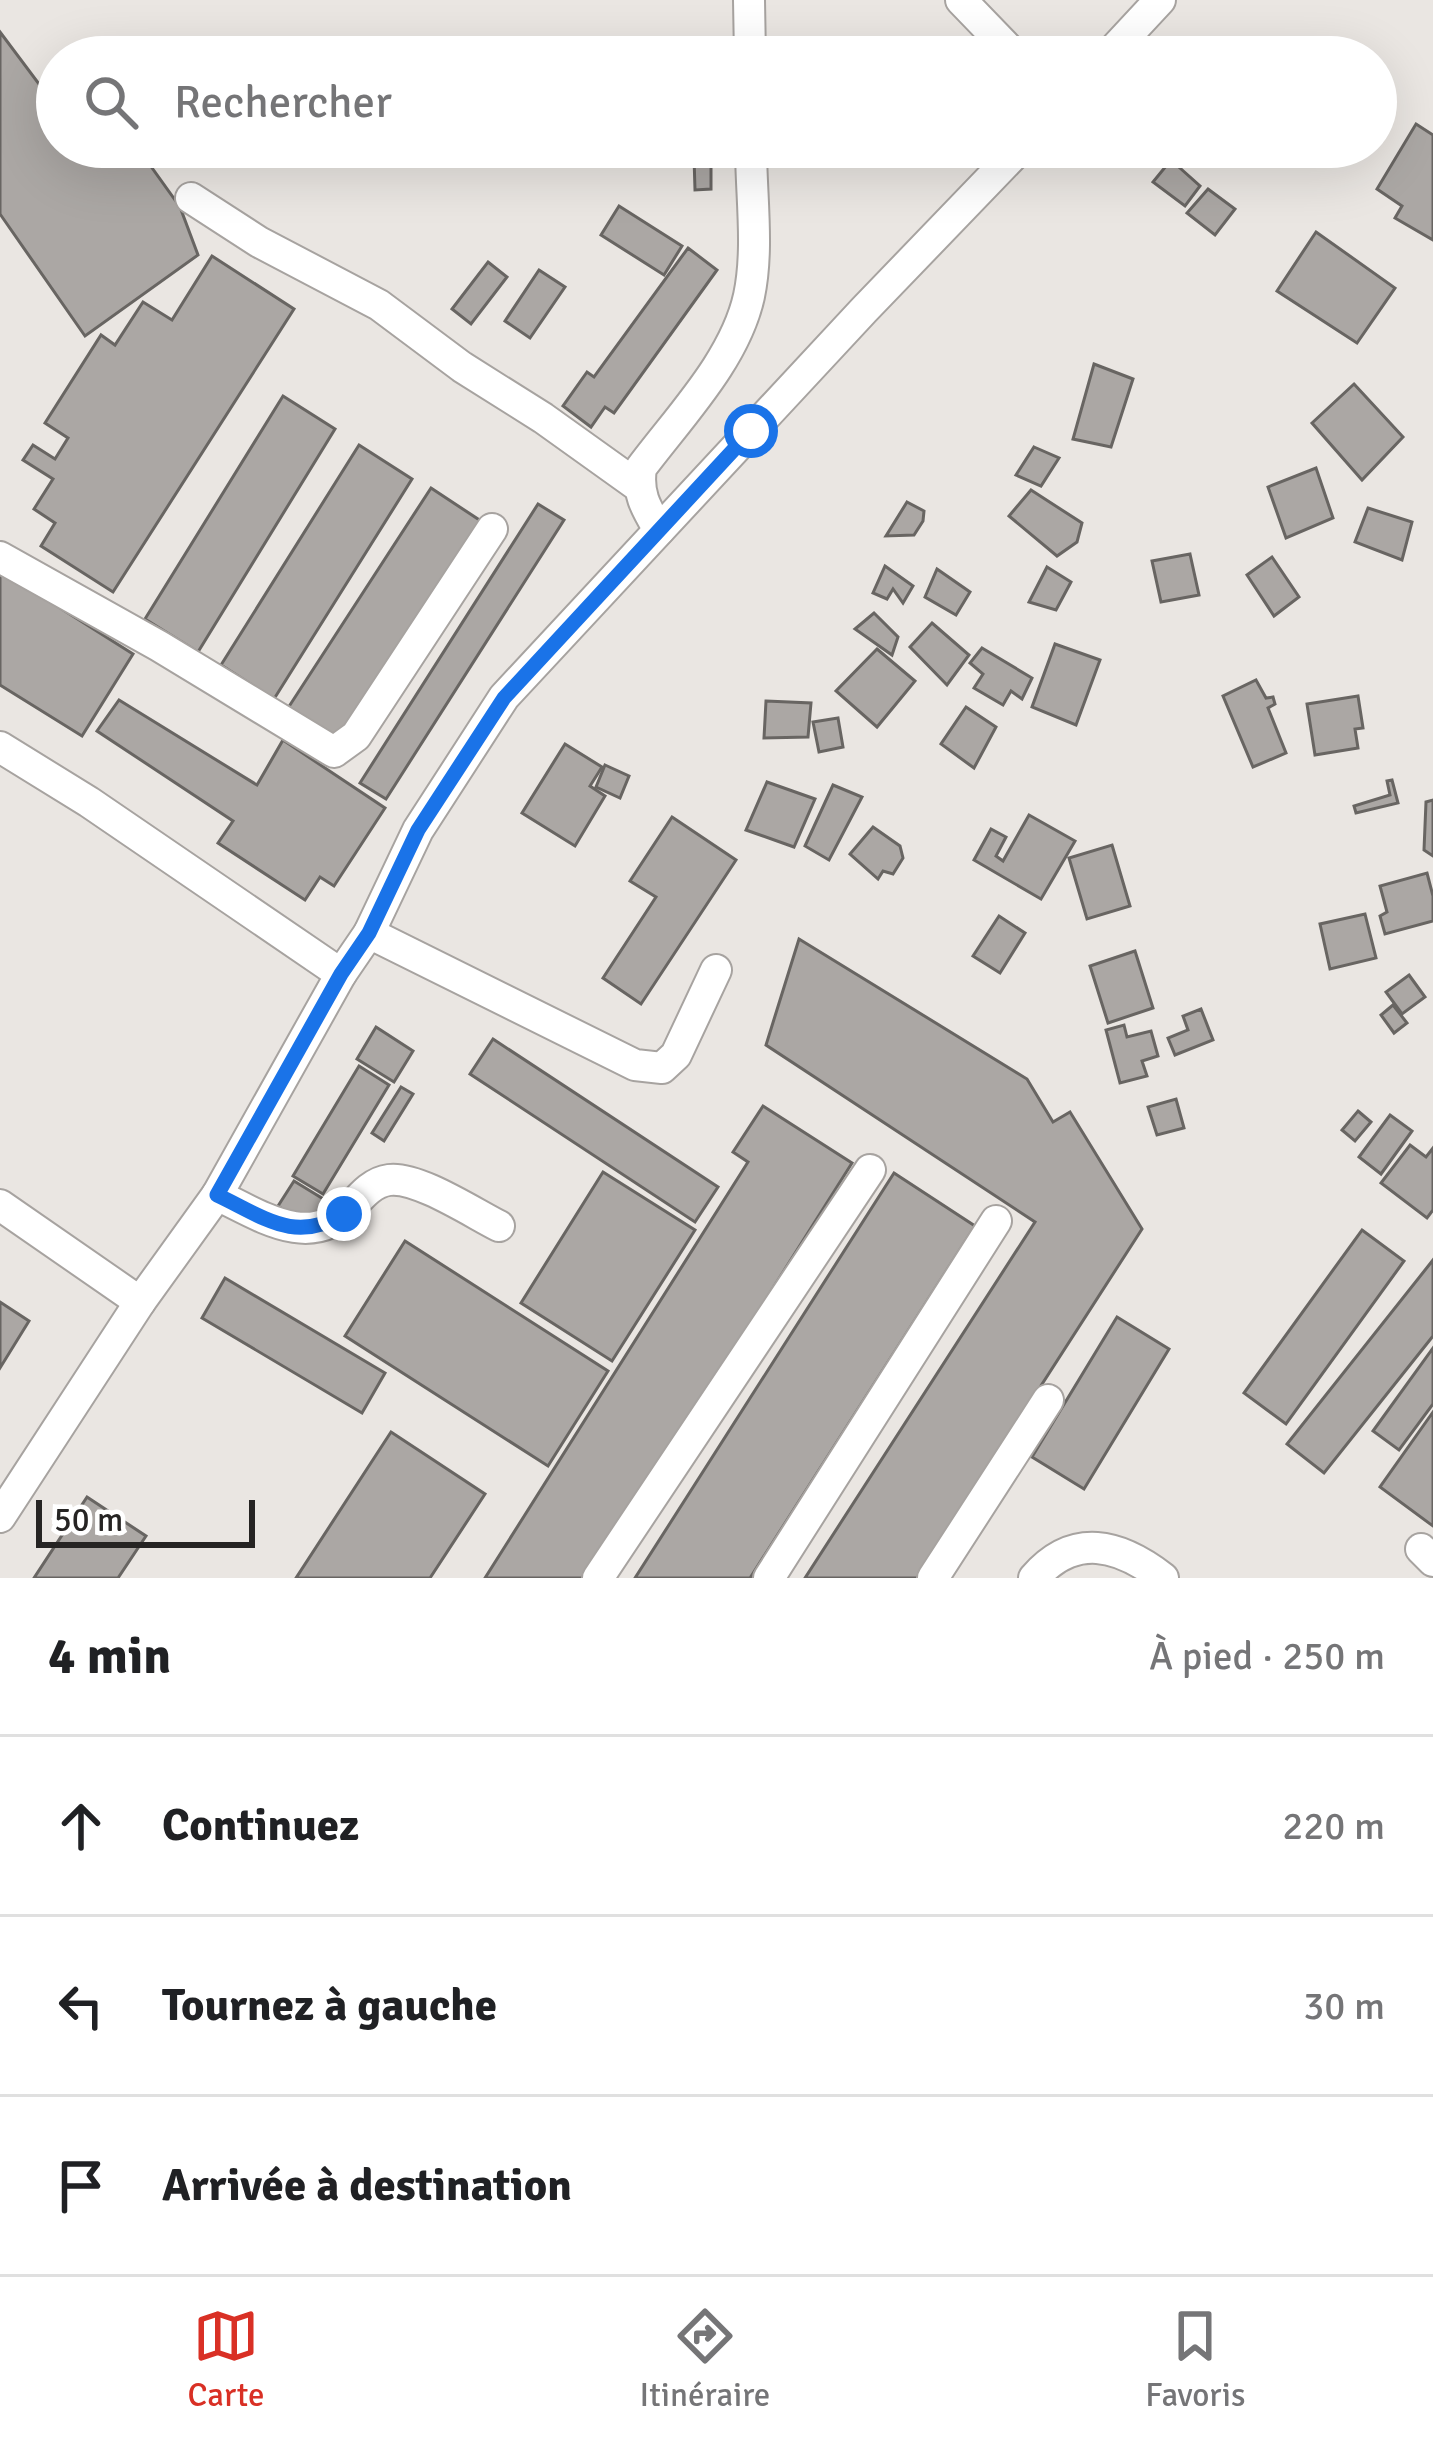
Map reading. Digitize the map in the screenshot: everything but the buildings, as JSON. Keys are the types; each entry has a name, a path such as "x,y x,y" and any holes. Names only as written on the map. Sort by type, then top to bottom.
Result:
{"street":[{"path":"749,0 750,36"},
{"path":"961,0 996,36"},
{"path":"1127,36 1160,0"},
{"path":"638,487 641,468 736,334 749,295 751,168"},
{"path":"0,1517 140,1302 217,1195 341,974 369,933 418,830 504,698 1001,168"},
{"path":"191,198 259,242 379,305 462,367 543,418 638,487 659,530"},
{"path":"0,557 160,646 334,752 356,736 491,529"},
{"path":"0,747 341,974"},
{"path":"369,933 635,1065 662,1068 676,1055 716,970"},
{"path":"598,1578 870,1170"},
{"path":"217,1195 284,1227 308,1230 344,1214 365,1191 386,1180 408,1181 500,1226"},
{"path":"0,1205 140,1302"},
{"path":"770,1578 996,1221"},
{"path":"933,1578 1048,1400"},
{"path":"1034,1578 1064,1552 1086,1548 1114,1549 1142,1561 1163,1578"}],"route":[{"path":"344,1214 308,1230 284,1227 217,1195 341,974 369,933 418,830 504,698 751,431"}]}
